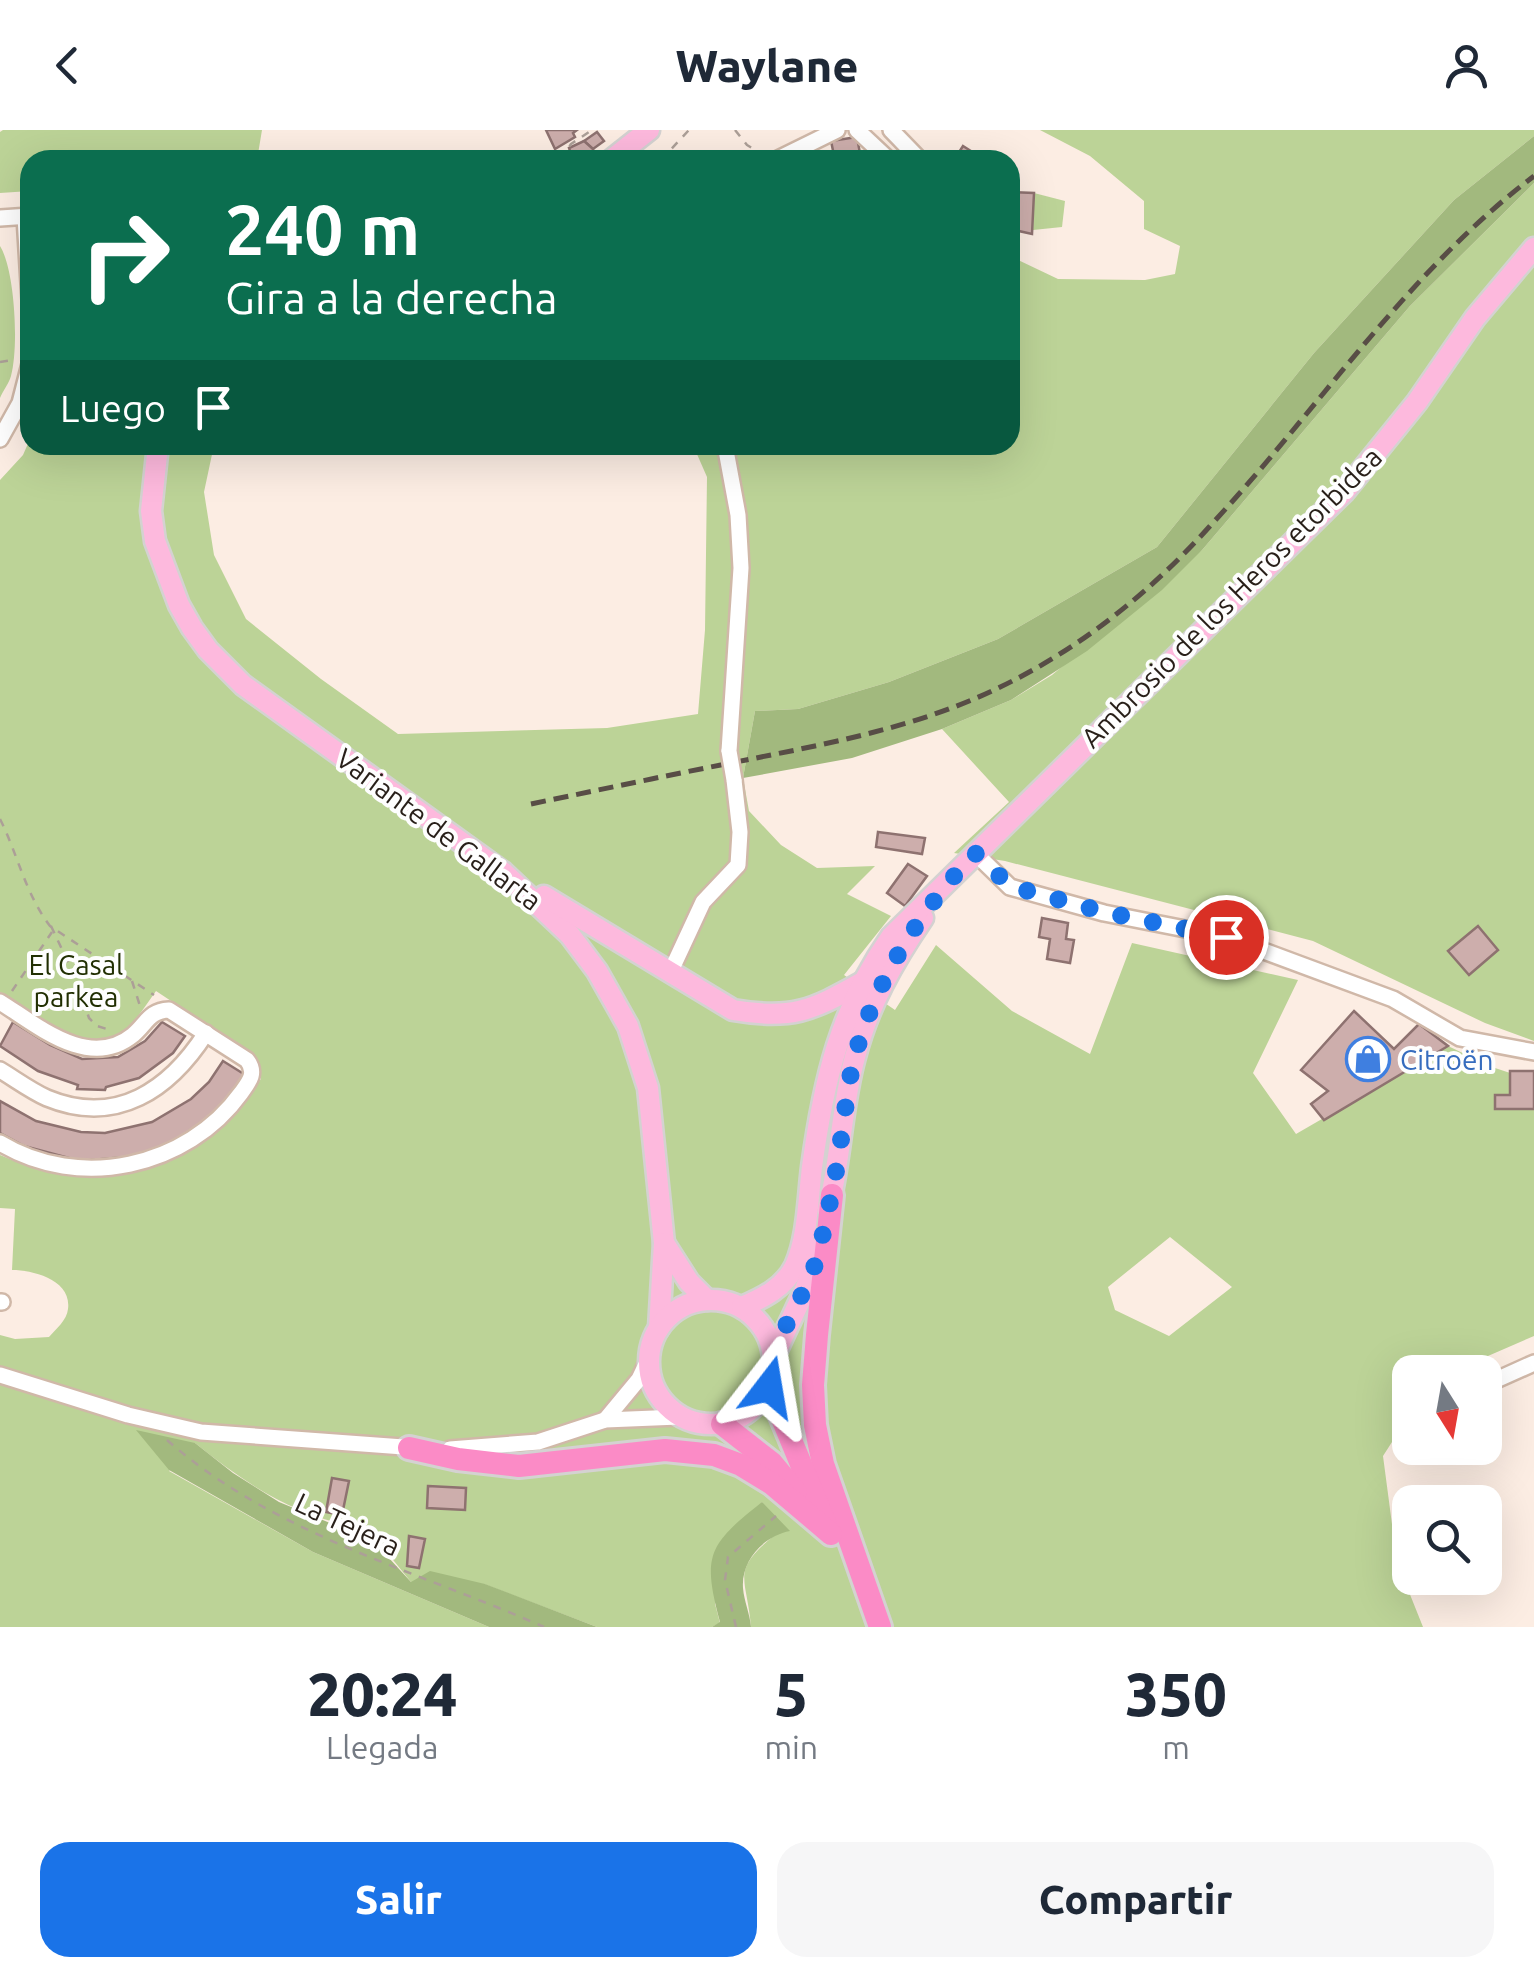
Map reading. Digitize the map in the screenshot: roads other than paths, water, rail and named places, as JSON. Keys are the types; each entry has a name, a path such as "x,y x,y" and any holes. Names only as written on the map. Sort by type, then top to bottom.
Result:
{"highway":[{"path":"832,1194 816,1335 816,1425 823,1464 880,1627"},
{"path":"769,1387 831,1534 880,1627"},
{"path":"722,1424 772,1464 803,1510"},
{"path":"410,1448 458,1459 519,1466 644,1451 687,1450 741,1466 772,1484 831,1534"}],"main road":[{"path":"624,150 649,130"},
{"name":"Ambrosio de los Heros etorbidea","path":"946,884 1345,490 1534,248"},
{"name":"Variante de Gallarta","path":"158,455 151,511 155,542 179,605 208,650 243,685 503,872 570,935 597,971 628,1026 648,1088 664,1244 659,1328"},
{"path":"503,872 733,1010 794,1015 861,982"},
{"path":"742,1308 777,1289 796,1264 820,1110 836,1043 861,982 891,937 946,884"},
{"path":"774,1358 764,1328 742,1308 707,1300 680,1308 659,1328 649,1358 650,1375 666,1406 680,1416 707,1425 722,1424 750,1412 769,1387 774,1358 812,1274 832,1194 848,1086 868,1014 897,957 946,884"},
{"name":"Variante de Gallarta","path":"664,1244 689,1282 707,1300"}],"street":[{"path":"795,150 837,130"},
{"path":"858,130 879,150"},
{"path":"891,130 910,150"},
{"path":"0,439 20,403"},
{"path":"670,972 704,902 738,865 740,832 728,750 741,568 738,515 727,455"},
{"path":"975,853 1010,886 1104,912 1226,937 1393,999 1460,1038 1534,1052"},
{"path":"0,1143 27,1156 85,1169 140,1163 174,1151 204,1133 232,1106 251,1079 252,1066 169,1010 152,1013 132,1036 121,1042 93,1049 62,1040 4,1000"},
{"path":"0,1070 48,1098 68,1104 106,1106 150,1094 165,1084 206,1033"},
{"path":"606,1420 624,1401 649,1358"},
{"path":"1502,1377 1534,1363"},
{"path":"0,1375 158,1423 246,1438 410,1448 516,1446 606,1420 680,1416"}],"railway":[{"path":"531,804 904,724 994,690 1083,639 1187,551 1404,298 1488,214 1534,176"}],"place":[{"name":"Citroën","path":"1368,1059"}],"park label":[{"name":"El Casal parkea","path":"76,980"}]}
